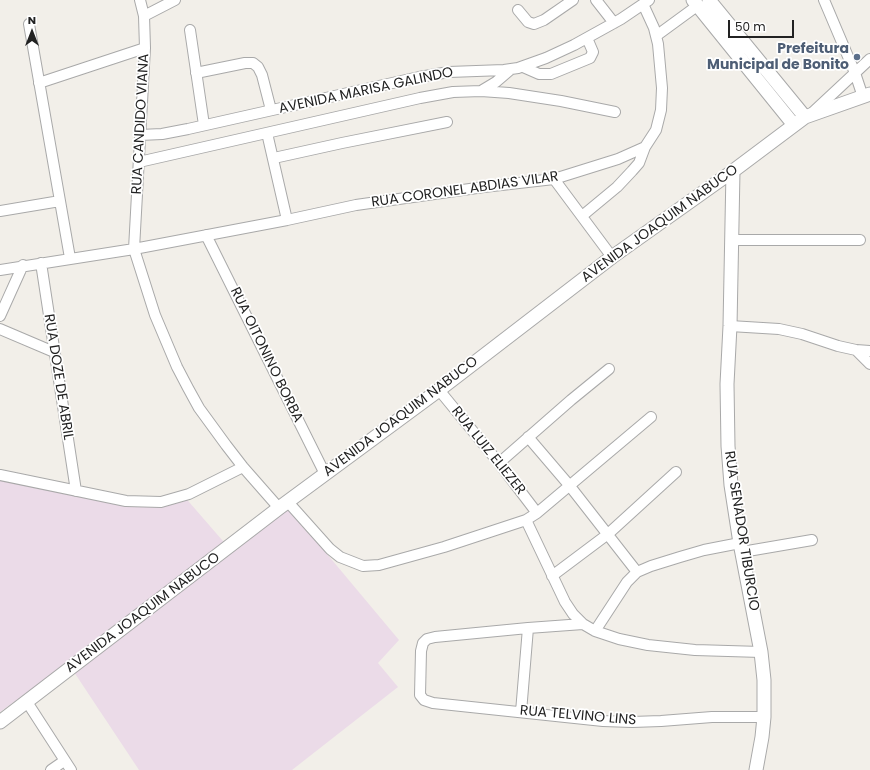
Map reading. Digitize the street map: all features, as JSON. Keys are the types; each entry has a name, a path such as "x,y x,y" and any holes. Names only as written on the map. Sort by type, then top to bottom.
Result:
{"street":[{"name":"RUA CANDIDO VIANA","path":"134,249 145,48 144,16 140,0"},
{"path":"144,16 176,0"},
{"path":"518,10 528,22 534,24 544,20 573,0"},
{"path":"596,0 614,23"},
{"path":"803,119 866,96 824,0"},
{"path":"582,216 617,187 639,163 645,147 656,130 661,110 661,69 656,36 646,2"},
{"name":"AVENIDA MARISA GALINDO","path":"140,135 174,132 420,76 449,72 510,70 523,67 546,58 587,38 614,23 646,2"},
{"path":"656,36 703,4 803,119"},
{"path":"29,24 70,258"},
{"path":"190,30 204,125"},
{"path":"523,67 538,74 551,74 590,58 592,56 592,48 587,38"},
{"path":"39,83 145,48"},
{"path":"803,119 870,59"},
{"path":"196,73 245,64 253,64 258,67 262,75 271,110"},
{"path":"481,91 496,82 510,70"},
{"name":"AVENIDA MARISA GALINDO","path":"139,162 430,95 453,92 481,91 545,98 615,112"},
{"name":"AVENIDA JOAQUIM NABUCO","path":"0,722 284,505 439,390 612,257 803,119"},
{"path":"274,158 447,122"},
{"path":"267,133 274,158 287,220"},
{"name":"RUA CORONEL ABDIAS VILAR","path":"0,270 23,265 134,249 287,220 356,205 484,186 554,179 618,159 645,147"},
{"name":"RUA SENADOR TIBURCIO","path":"733,171 730,326 727,384 728,446 741,547 761,652 764,680 764,717 756,770"},
{"path":"554,179 612,257"},
{"path":"0,211 60,201"},
{"name":"RUA OITONINO BORBA","path":"206,235 325,474"},
{"path":"732,240 860,240"},
{"path":"134,249 155,315 177,367 199,408 243,467 330,549 340,557 363,566 379,565 419,554 526,520 651,416"},
{"name":"RUA DOZE DE ABRIL","path":"41,263 76,491"},
{"path":"0,316 23,265"},
{"path":"730,326 779,329 802,334 838,346 870,351"},
{"path":"0,329 54,352"},
{"path":"856,350 870,364"},
{"path":"499,463 609,369"},
{"name":"RUA LUIZ ELIEZER","path":"439,390 499,463 536,513"},
{"path":"528,437 569,485 637,572"},
{"path":"0,475 126,501 161,502 189,494 243,467"},
{"path":"552,576 608,534 676,472"},
{"path":"526,520 552,576 569,608 582,624 594,631 619,639 664,647 695,650 761,652"},
{"path":"594,631 624,587 637,572 651,566 704,550 812,540"},
{"path":"521,712 528,628 582,624"},
{"name":"RUA TELVINO LINS","path":"528,628 427,639 423,643 421,651 420,696 424,700 433,703 579,719 661,722 712,717 764,717"},
{"path":"27,702 71,770"},
{"path":"51,770 64,761"}],"shaded area":[{"path":"0,470 158,507 183,495 229,548 286,505 399,640 378,663 398,687 292,770 139,770 72,669 214,559 0,712"}],"place":[{"name":"Prefeitura Municipal de Bonito","path":"857,57"}]}
